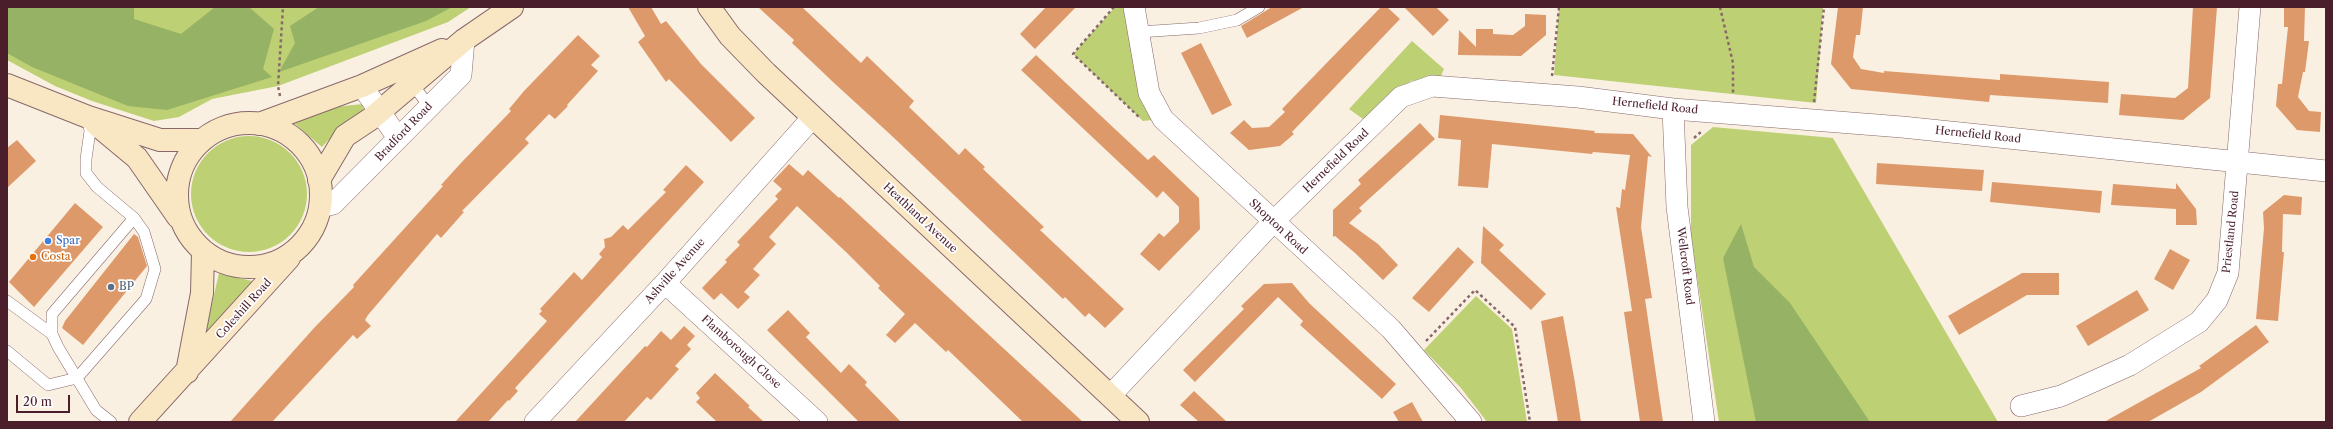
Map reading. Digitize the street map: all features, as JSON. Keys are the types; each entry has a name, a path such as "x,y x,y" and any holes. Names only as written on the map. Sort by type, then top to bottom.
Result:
{"main road":[{"path":"319,180 345,136 381,110 464,40 512,7"},
{"name":"Heathland Avenue","path":"709,7 730,36 813,118 1138,422"},
{"path":"259,124 362,86 464,40"},
{"path":"7,85 88,117 160,140 202,140"},
{"path":"88,117 137,158 180,220 186,232 203,252 218,261 236,266 253,268 271,264 287,256 301,246 313,228 320,208 319,180 314,164 304,149 291,137 276,128 259,124 244,123 229,126 214,132 202,140 187,157 178,177 176,199 180,220"},
{"name":"Coleshill Road","path":"140,422 301,246"},
{"path":"186,373 202,293 203,252"}],"street":[{"name":"Shopton Road","path":"1134,7 1149,93 1163,119 1273,222 1391,329 1471,422"},
{"name":"Priestland Road","path":"2021,406 2061,396 2130,365 2199,322 2217,300 2228,273 2239,161 2250,7"},
{"name":"Bradford Road","path":"320,208 333,204 428,106 461,75 464,40"},
{"path":"362,86 381,110 398,138"},
{"name":"Hernefield Road","path":"1110,396 1273,222 1401,97 1432,86 1578,97 1673,108 1910,128 2326,171"},
{"name":"Wellcroft Road","path":"1673,108 1677,207 1704,422"},
{"name":"Ashville Avenue","path":"536,422 665,283 813,118"},
{"name":"Flamborough Close","path":"665,283 817,422"}],"lane":[{"path":"1139,32 1199,28 1237,20 1259,7"},
{"path":"412,84 428,106"},
{"path":"7,352 48,385 77,378 146,300 155,269 144,232 134,218 97,187 86,173 86,159 90,131 88,117"},
{"path":"52,334 52,314 134,218"},
{"path":"7,302 52,334 96,410 111,422"}],"path":[{"path":"283,7 278,86 284,114"},
{"path":"1115,7 1073,54 1143,121 1163,119"},
{"path":"1551,81 1559,7"},
{"path":"1720,7 1733,63 1733,98"},
{"path":"1814,106 1824,7"},
{"path":"1412,355 1475,290 1515,327 1530,422"}],"green space":[{"path":"7,7 471,7 448,22 278,86 212,99 179,117 154,121 92,101 55,86 7,60"},
{"path":"7,7 134,7 134,19 181,34 215,7 249,7 274,29 263,69 272,77 167,110 128,106 32,67 7,53"},
{"path":"319,7 452,7 426,21 279,72 295,43 290,26"},
{"path":"1115,7 1134,7 1163,119 1143,121 1073,54"},
{"path":"1559,7 1823,7 1816,103 1554,75"},
{"path":"1412,41 1444,69 1440,78 1411,81 1363,119 1349,109"},
{"path":"363,104 364,111 335,133 322,147 290,120 325,108"},
{"path":"1713,127 1833,138 1998,422 1719,422 1691,237 1691,145"},
{"path":"249,136 271,140 290,153 303,172 307,194 303,216 290,235 271,248 249,252 227,248 208,235 195,216 191,194 195,172 208,153 227,140"},
{"path":"1741,224 1754,267 1790,303 1870,422 1756,422 1723,258"},
{"path":"219,273 252,281 252,285 203,343"},
{"path":"1476,296 1512,329 1527,422 1487,422 1461,388 1424,350"}],"building":[{"path":"628,7 651,7 661,24 666,21 701,64 755,118 731,142 669,79 666,82 638,42 645,36"},
{"path":"758,7 802,7 861,63 867,56 914,101 909,107 959,155 965,148 985,167 983,169 1044,227 1040,230 1124,309 1105,328 1089,313 1085,317 1065,297 1063,299 792,43 794,40"},
{"path":"1046,7 1076,7 1035,49 1020,34"},
{"path":"1272,7 1304,7 1247,38 1241,26"},
{"path":"1381,7 1387,7 1400,19 1292,132 1294,134 1280,146 1249,150 1230,133 1244,120 1252,128 1269,127 1285,112 1282,109"},
{"path":"1404,7 1436,7 1449,20 1433,36"},
{"path":"1838,7 1863,7 1860,35 1856,35 1853,57 1861,69 1884,73 1884,71 2000,80 2000,74 2109,82 2108,103 1990,95 1989,102 1851,89 1831,64"},
{"path":"2193,7 2217,7 2210,98 2183,120 2119,115 2121,94 2175,98 2188,88"},
{"path":"2284,7 2305,7 2304,41 2309,41 2305,72 2303,72 2298,97 2309,111 2321,112 2320,132 2297,130 2276,106 2278,84 2282,84 2288,27 2284,27"},
{"path":"1525,14 1546,15 1546,35 1521,56 1458,55 1459,30 1476,47 1476,29 1493,29 1493,34 1513,35 1525,26"},
{"path":"578,35 600,56 591,65 598,71 555,119 549,114 525,139 529,143 462,211 464,212 441,238 437,234 368,315 365,320 371,326 357,339 353,335 272,422 230,422 314,328 354,287 353,285 443,186 441,185 511,111 509,109 524,91"},
{"path":"1201,43 1232,105 1212,115 1181,53"},
{"path":"1036,55 1148,160 1154,155 1199,198 1200,229 1159,271 1140,254 1159,233 1164,237 1179,222 1179,207 1163,191 1157,198 1021,70"},
{"path":"1440,115 1595,131 1594,133 1633,134 1652,157 1648,156 1641,227 1652,298 1645,299 1663,422 1640,422 1624,312 1632,311 1616,207 1620,208 1622,189 1625,190 1630,155 1593,152 1592,154 1492,144 1488,188 1458,186 1461,140 1438,138"},
{"path":"1420,123 1435,139 1359,208 1362,211 1349,223 1378,244 1398,265 1383,280 1355,253 1335,236 1333,237 1333,210 1361,184 1358,180"},
{"path":"17,140 36,161 7,188 7,148"},
{"path":"1877,163 1984,170 1982,191 1876,184"},
{"path":"789,164 803,176 808,170 839,198 840,197 1083,422 1023,422 948,350 946,352 915,323 895,343 886,335 905,314 878,288 880,286 847,253 797,206 769,237 776,244 753,269 760,275 744,292 750,297 738,309 721,293 714,300 702,288 727,262 725,260 740,245 737,242 778,199 775,196 782,189 773,181"},
{"path":"686,165 704,182 515,388 518,391 488,422 455,422 547,321 539,314 542,311 540,309 574,272 582,280 602,257 599,254 605,247 604,239 611,237 623,225 628,230 666,192 663,190"},
{"path":"1992,182 2102,191 2100,213 1990,202"},
{"path":"2176,183 2196,209 2197,225 2176,225 2176,209 2111,205 2113,184 2176,189"},
{"path":"2284,195 2302,197 2301,215 2283,214 2282,252 2284,252 2278,321 2256,319 2264,228 2263,212"},
{"path":"75,203 103,227 34,307 9,282"},
{"path":"1483,226 1504,245 1499,250 1546,294 1531,310 1481,263"},
{"name":"BP","path":"134,234 138,237 147,266 83,345 62,328 65,321"},
{"path":"1458,247 1474,262 1429,312 1412,298"},
{"path":"2170,249 2190,260 2173,290 2154,279"},
{"path":"2022,273 2059,273 2059,295 2027,295 1959,335 1948,316"},
{"path":"1292,283 1309,303 1396,384 1382,399 1300,325 1303,321 1278,297 1195,382 1183,370 1244,309 1241,306 1264,284"},
{"path":"2137,290 2149,310 2088,346 2076,326"},
{"path":"788,310 810,333 806,337 841,373 849,364 867,382 865,385 901,422 859,422 767,330"},
{"path":"1563,316 1581,422 1558,422 1541,321"},
{"path":"2256,325 2269,342 2201,392 2148,422 2104,422 2201,368 2199,366"},
{"path":"684,326 695,336 687,345 691,349 675,366 679,369 651,400 647,397 624,422 575,422 645,346 647,347 661,331 671,340"},
{"path":"715,373 750,406 748,407 764,422 717,422 696,402 700,398 696,393"},
{"path":"1194,391 1227,422 1199,422 1180,405"},
{"path":"1412,402 1423,422 1399,422 1393,412"}],"place":[{"name":"Spar","path":"48,241"},
{"name":"Costa","path":"33,257"},
{"name":"BP","path":"111,287"}]}
